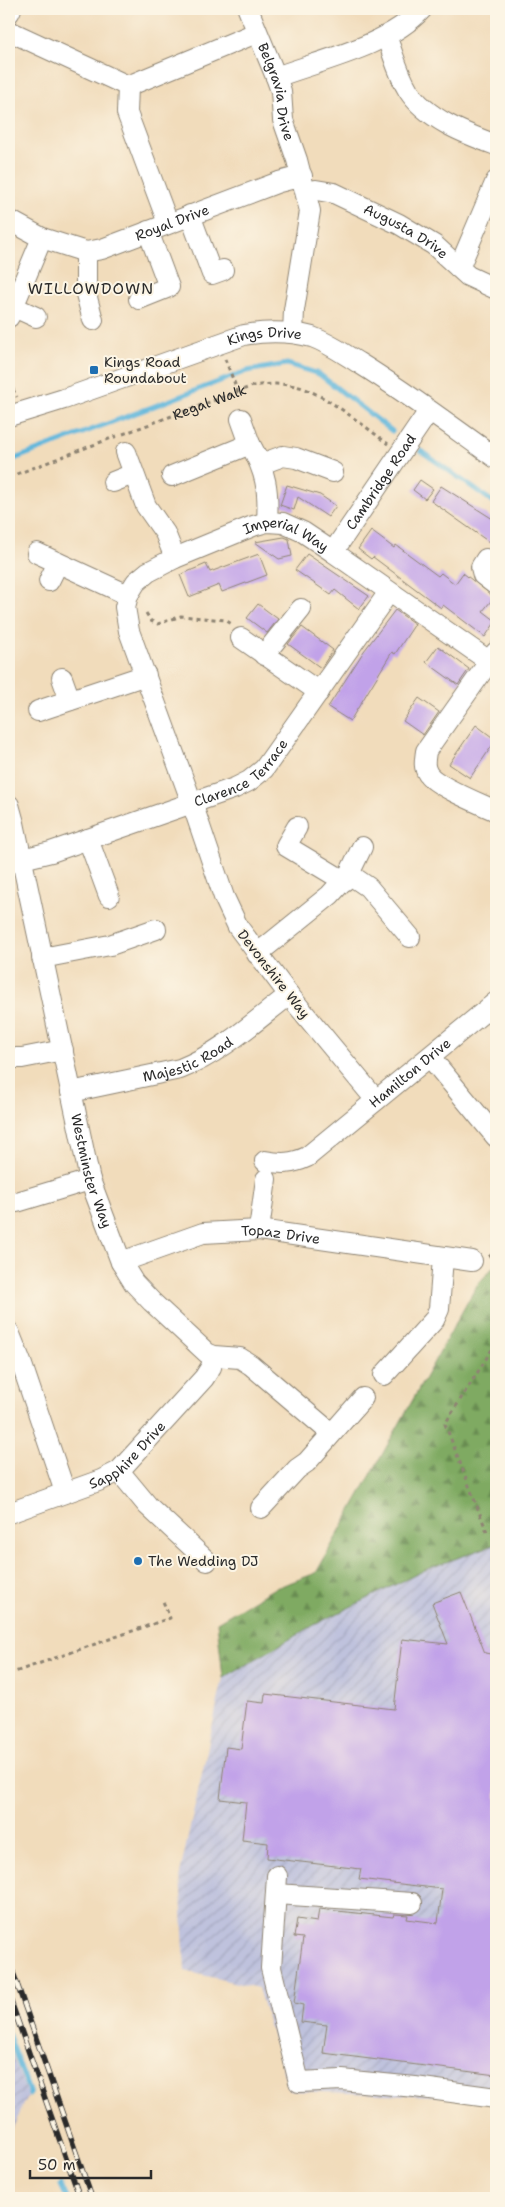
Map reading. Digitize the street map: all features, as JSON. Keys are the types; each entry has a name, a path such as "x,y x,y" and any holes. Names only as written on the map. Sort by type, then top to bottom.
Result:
{"street":[{"path":"9,13 11,9"},
{"name":"Belgravia Drive","path":"248,9 281,92 283,120 304,184 310,211 294,310 293,333"},
{"path":"276,77 386,36 412,19 422,9"},
{"path":"9,31 128,86 256,33"},
{"path":"386,36 408,90 422,108 441,120 496,145"},
{"path":"128,86 127,113 168,223"},
{"path":"459,268 496,181"},
{"name":"Royal Drive","path":"86,252 102,249 278,182 304,184"},
{"name":"Augusta Drive","path":"304,184 316,190 334,193 399,224 434,245 468,276 496,288"},
{"path":"190,215 212,274 223,270"},
{"path":"9,220 42,238 86,252 86,294 93,320"},
{"path":"139,299 169,287 148,231"},
{"path":"36,317 11,312 42,238"},
{"name":"Kings Drive","path":"13,408 64,399 235,338 263,332 293,333 314,338 333,346 390,382 496,458"},
{"name":"Cambridge Road","path":"333,552 430,411"},
{"name":"Regal Walk","path":"241,419 250,444 261,464 268,497 267,522"},
{"path":"172,476 250,444"},
{"path":"126,452 146,506 166,533 175,558"},
{"path":"261,464 283,456 296,458 333,472"},
{"path":"113,482 133,474"},
{"name":"Imperial Way","path":"128,595 136,582 148,572 175,558 267,522 283,523 304,532 389,592 494,660"},
{"path":"36,553 128,595 125,607 126,620 192,803"},
{"path":"486,559 481,567 483,575 496,585"},
{"path":"49,581 58,563"},
{"name":"Clarence Terrace","path":"22,859 51,852 235,788 249,781 264,769 389,592"},
{"path":"264,655 301,609"},
{"path":"241,638 319,692"},
{"path":"494,660 426,751 424,764 428,775 440,784 496,811"},
{"path":"38,711 146,675"},
{"path":"62,678 70,700"},
{"name":"Devonshire Way","path":"192,803 224,897 238,927 289,995 376,1100"},
{"name":"Westminster Way","path":"9,805 90,1180 121,1262 134,1283 207,1353 214,1356"},
{"path":"297,827 286,846 368,887 410,936"},
{"path":"88,839 109,896"},
{"path":"257,954 330,895 347,877 362,848"},
{"path":"42,958 110,945 156,929"},
{"name":"Majestic Road","path":"71,1092 180,1069 196,1063 215,1051 289,995"},
{"name":"Hamilton Drive","path":"259,1230 265,1170 280,1164 295,1163 307,1158 496,1002"},
{"path":"9,1058 22,1058 63,1050"},
{"path":"430,1057 496,1137"},
{"path":"9,1202 17,1202 90,1180"},
{"name":"Topaz Drive","path":"121,1262 203,1234 259,1230 472,1261"},
{"path":"384,1375 428,1327 439,1309 443,1258"},
{"path":"9,1332 65,1492"},
{"path":"214,1356 240,1358 251,1365 331,1434"},
{"name":"Sapphire Drive","path":"9,1513 101,1480 119,1471 204,1378 211,1367 214,1356"},
{"path":"261,1508 297,1469 307,1462 357,1404"},
{"path":"119,1471 148,1506 206,1562"},
{"path":"412,1903 276,1885 271,1968 299,2082 342,2080 415,2087 496,2098"}],"path":[{"path":"228,367 238,392"},
{"path":"9,382 13,387 13,408"},
{"name":"Regal Walk","path":"9,477 140,426 253,386 275,383 298,386 330,402 400,453"},
{"path":"128,595 144,603 146,615 151,621 158,624 182,616 225,620 240,630 241,638"},
{"path":"487,1532 444,1424 496,1343"},
{"path":"9,1674 170,1618 162,1598"}],"shaded area":[{"path":"496,1544 496,2098 289,2091 258,1988 185,1971 180,1873 223,1678 316,1624 427,1569"},
{"path":"9,2046 28,2096 9,2136"}],"green space":[{"path":"496,1264 496,1544 427,1569 316,1624 223,1678 217,1622 273,1589 316,1573 477,1285"}],"building":[{"path":"420,480 433,489 425,499 413,490"},
{"path":"287,485 320,495 336,506 328,517 298,497 294,510 280,505"},
{"path":"441,486 496,521 496,547 431,501"},
{"path":"371,531 394,548 396,545 438,576 441,573 455,584 463,573 494,597 483,611 496,621 485,637 443,605 441,608 373,557 371,559 358,549"},
{"path":"284,537 289,539 292,556 279,559 255,542"},
{"path":"259,554 267,575 222,592 219,585 189,597 180,575 206,564 210,572"},
{"path":"307,554 369,596 359,609 335,590 331,595 295,570"},
{"path":"258,604 278,619 267,633 247,618"},
{"path":"395,610 415,624 395,654 392,652 350,721 328,707 364,651"},
{"path":"302,627 333,650 321,668 288,644"},
{"path":"438,646 469,669 458,685 426,662"},
{"path":"419,698 439,712 423,735 403,721"},
{"path":"476,725 496,740 470,778 449,764"},
{"path":"461,1592 485,1653 496,1655 496,2075 323,2053 327,2025 301,2022 303,2005 294,2003 303,1938 294,1937 297,1919 317,1922 319,1909 393,1917 394,1914 408,1915 407,1919 438,1923 442,1889 359,1879 361,1869 267,1858 268,1843 242,1840 246,1802 220,1799 226,1747 241,1749 247,1701 264,1703 265,1694 394,1709 402,1639 448,1644 432,1603"}],"waterway":[{"path":"9,461 247,371 287,364 319,374 392,431"},
{"path":"421,451 496,504"},
{"path":"9,2035 30,2094"},
{"path":"61,2185 67,2198"}],"railway":[{"path":"9,1961 92,2198"},
{"path":"9,1996 80,2198"}],"place":[{"name":"Kings Road Roundabout","path":"94,370"},
{"name":"The Wedding DJ","path":"138,1561"}],"district":[{"name":"WILLOWDOWN","path":"91,288"}]}
